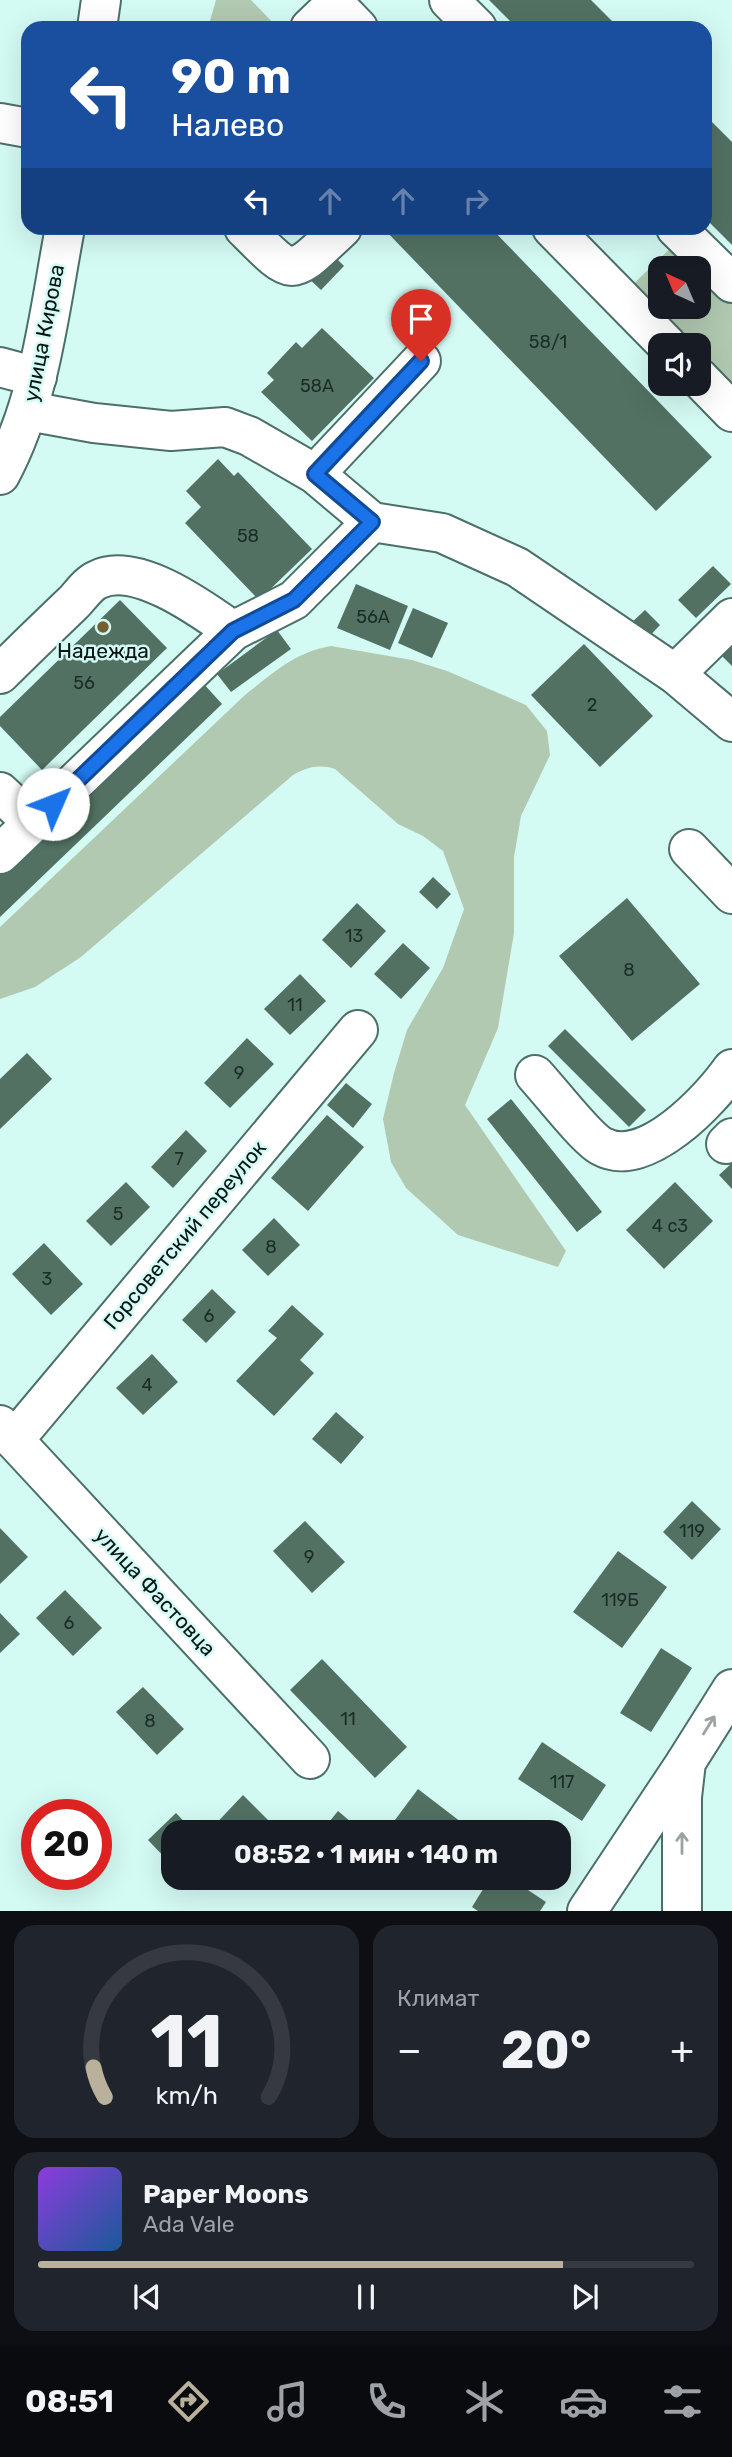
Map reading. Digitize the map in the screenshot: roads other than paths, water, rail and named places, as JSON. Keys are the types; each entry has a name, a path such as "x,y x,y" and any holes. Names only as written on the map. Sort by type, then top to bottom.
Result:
{"main road":[{"path":"98,21 101,0"},
{"path":"449,0 470,21"},
{"path":"0,123 21,127"},
{"name":"улица Кирова","path":"0,475 33,394 64,235"},
{"path":"251,235 280,264 294,267 304,263 334,235"},
{"path":"559,235 655,333"},
{"path":"683,235 732,283"},
{"path":"315,474 421,361"},
{"path":"0,367 33,394 94,423 172,431 225,427 249,436 315,474 372,522 442,533 517,567 675,674 732,722"},
{"path":"711,390 732,412"},
{"path":"0,854 233,631 294,600 372,522"},
{"path":"0,674 97,580 135,576 207,613 233,631"},
{"path":"675,674 732,618"},
{"path":"0,792 33,823"},
{"path":"689,849 732,894"},
{"name":"Горсоветский переулок","path":"7,1433 358,1030"},
{"path":"535,1075 600,1146 624,1150 645,1146 685,1122 716,1093 732,1069"},
{"name":"улица Фастовца","path":"7,1433 310,1759"},
{"path":"587,1911 732,1689"},
{"path":"682,1911 682,1797 686,1762"}],"place":[{"name":"Надежда","path":"103,627"}]}
